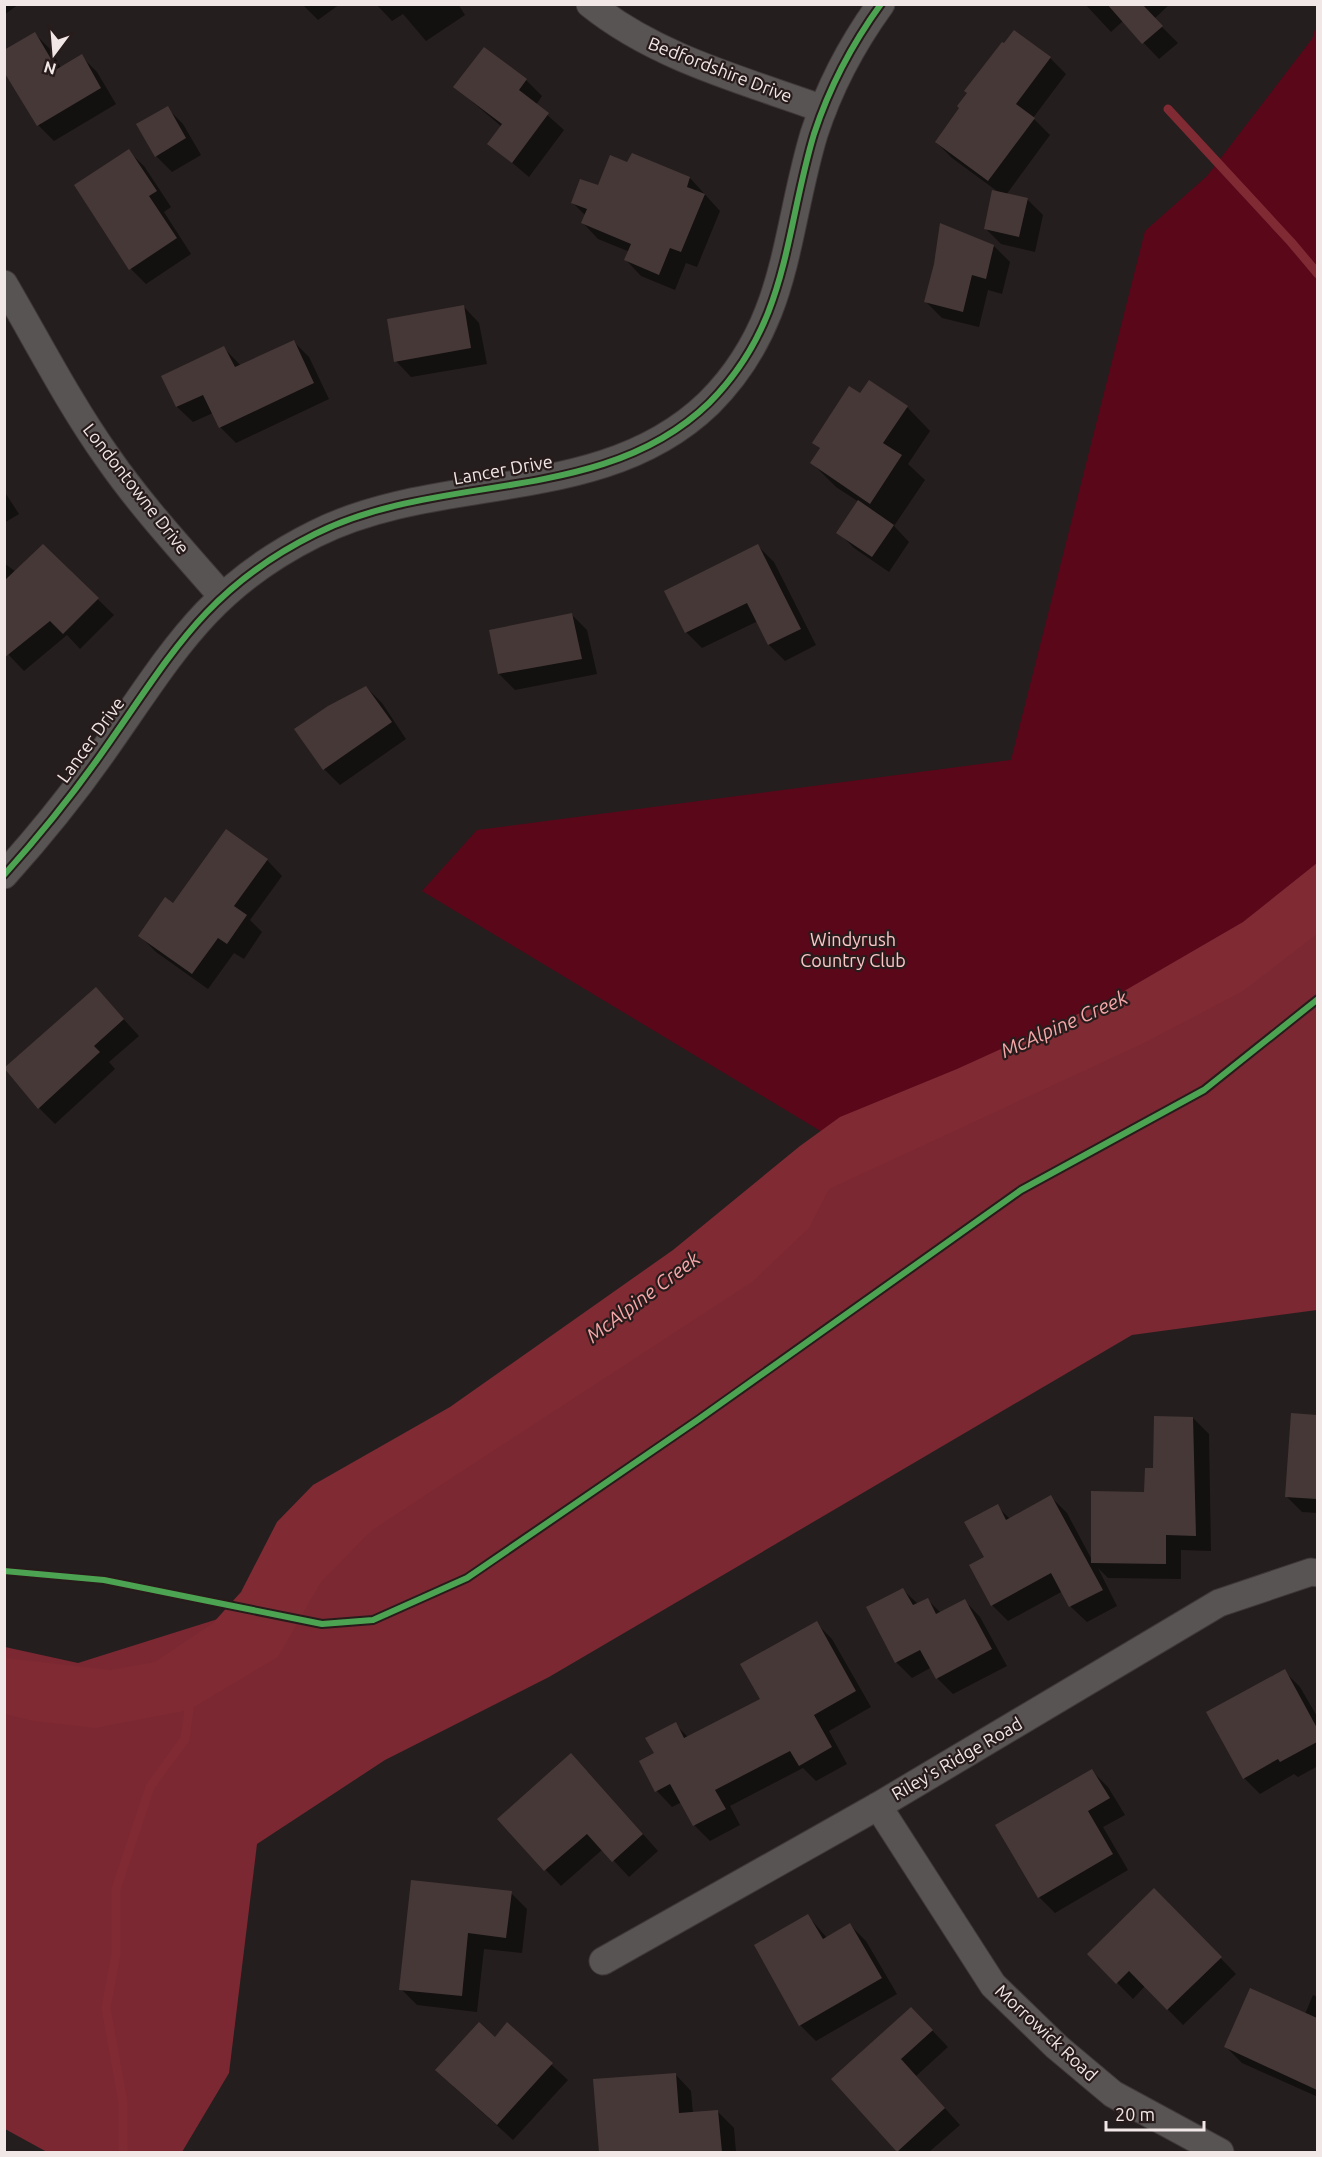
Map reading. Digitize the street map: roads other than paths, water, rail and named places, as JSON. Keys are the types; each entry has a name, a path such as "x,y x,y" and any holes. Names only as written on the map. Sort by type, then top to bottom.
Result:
{"street":[{"name":"Bedfordshire Drive","path":"590,4 634,36 672,54 823,109"},
{"name":"Lancer Drive","path":"4,875 103,752 164,661 201,616 262,563 316,533 343,521 378,510 583,471 646,448 708,404 739,369 763,329 779,286 813,138 823,109 840,70 881,4"},
{"name":"Londontowne Drive","path":"4,284 85,424 109,459 160,525 222,596"},
{"name":"Riley's Ridge Road","path":"603,1961 878,1806 1219,1603 1311,1572 1317,1573"},
{"name":"Morrowick Road","path":"878,1806 993,1985 1057,2048 1113,2094 1220,2152"}],"water":[{"name":"McAlpine Creek","path":"1317,863 1317,934 1243,991 1144,1043 829,1189 809,1228 752,1282 372,1530 321,1582 278,1657 189,1710 95,1728 34,1721 5,1714 5,1658 110,1670 155,1662 213,1623 241,1592 277,1522 313,1485 450,1407 673,1250 800,1146 840,1117 957,1069 1107,1001 1243,922"}],"waterway":[{"path":"1168,109 1318,274"},
{"path":"123,2152 123,2102 106,2008 116,1954 116,1889 150,1787 185,1739 189,1710 187,1698"}],"park label":[{"name":"Windyrush Country Club","path":"853,950"}]}
